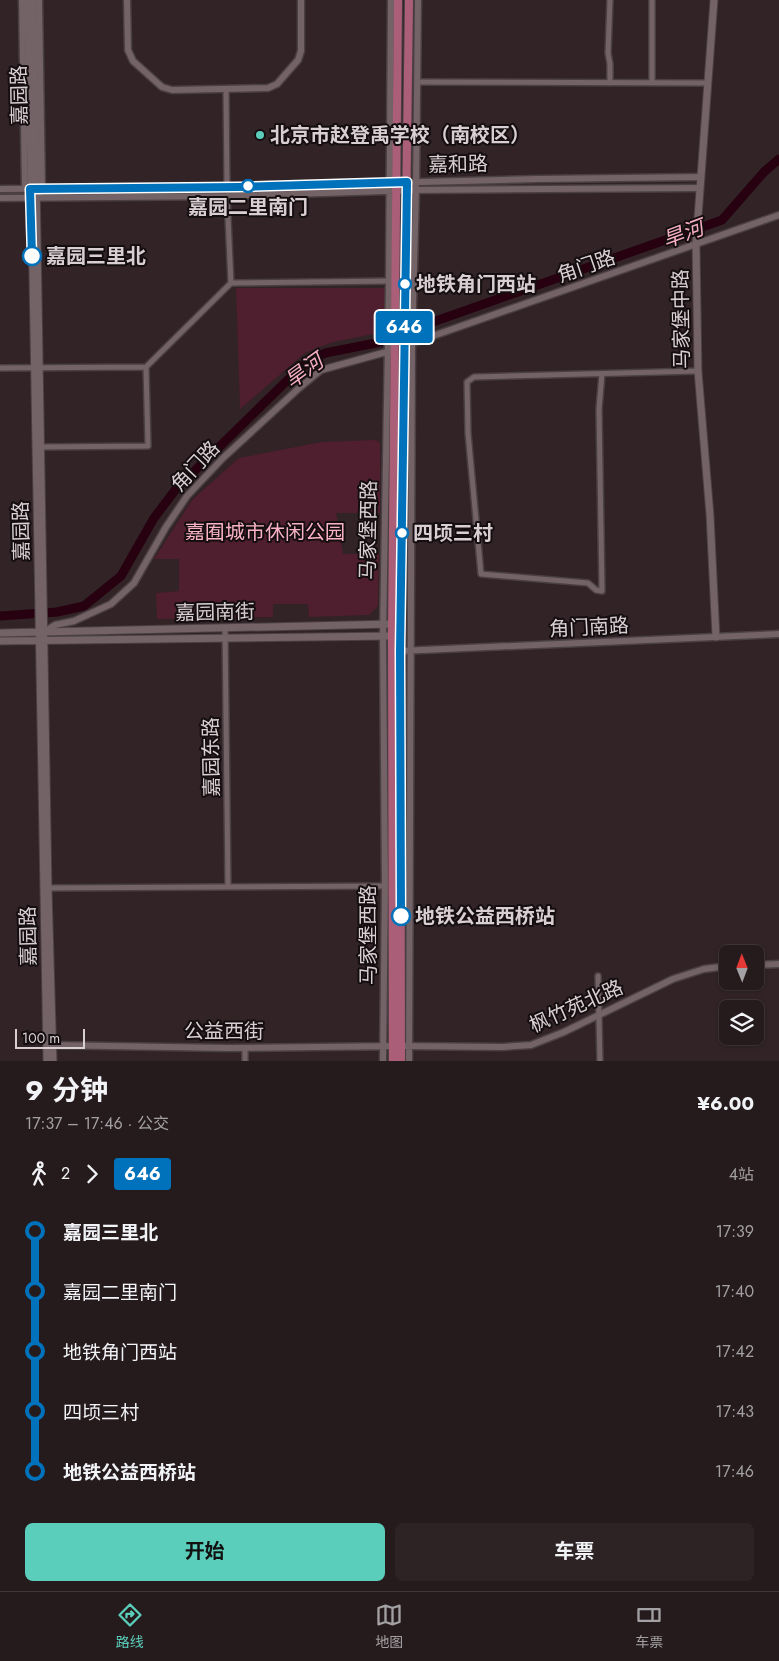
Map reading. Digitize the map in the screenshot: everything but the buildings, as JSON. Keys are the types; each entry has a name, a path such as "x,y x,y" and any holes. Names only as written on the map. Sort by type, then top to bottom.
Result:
{"main road":[{"name":"嘉园路","path":"28,0 34,189"},
{"name":"嘉园路","path":"33,0 34,197 41,599"},
{"name":"马家堡西路","path":"398,0 392,191 400,324 408,343 400,651 401,1061"},
{"name":"马家堡西路","path":"393,1061 402,1046 392,636 392,349 400,324 407,186 409,0"},
{"name":"马家堡中路","path":"714,0 696,242 698,371 710,515 716,637"},
{"name":"嘉园路","path":"37,368 41,447 41,633 50,1045 53,1061"},
{"name":"嘉园南街","path":"41,633 392,624"},
{"name":"角门路","path":"0,633 41,633"},
{"name":"嘉园路","path":"41,633 48,888 50,1045 47,1061"},
{"name":"嘉园南街","path":"41,633 224,638 392,636"},
{"name":"角门路","path":"0,641 41,633"}],"street":[{"path":"22,0 34,189"},
{"path":"34,189 39,0"},
{"path":"127,0 128,50 134,61 162,87 172,90 268,88 276,84 298,60 301,51 301,0"},
{"name":"马家堡西路","path":"390,0 392,182"},
{"name":"马家堡西路","path":"400,324 416,190 418,0"},
{"path":"610,0 608,53 610,83"},
{"path":"652,0 652,83"},
{"path":"418,82 707,83"},
{"path":"226,89 227,187"},
{"name":"嘉和路","path":"0,198 227,196 392,191 416,182 701,177"},
{"name":"嘉和路","path":"0,189 227,187 392,182 416,190 700,188"},
{"name":"马家堡西路","path":"392,191 390,281 400,324"},
{"path":"227,196 231,283"},
{"name":"角门路","path":"408,343 696,242 779,216"},
{"path":"0,368 146,367 231,283 390,281"},
{"name":"马家堡西路","path":"408,343 412,651 402,1046 409,1061"},
{"name":"马家堡西路","path":"383,1061 385,886 383,624 392,349"},
{"name":"角门路","path":"41,633 55,625 74,621 111,604 134,583 187,496 223,458 298,388 321,370 392,349"},
{"path":"41,447 148,446 146,367"},
{"path":"602,374 599,409 602,591 596,590 588,583 481,574 468,433 467,382 474,377 698,371"},
{"name":"嘉园东路","path":"225,628 228,887"},
{"name":"角门南路","path":"400,651 779,634"},
{"path":"48,888 385,886"},
{"path":"764,965 779,964"},
{"name":"枫竹苑北路","path":"402,1046 502,1047 531,1045 548,1039 681,976 704,969 719,967"},
{"path":"598,976 600,1061"},
{"name":"公益西街","path":"50,1045 245,1048 402,1046"},
{"path":"245,1048 245,1061"}],"green space":[{"path":"236,288 387,288 384,332 333,342 305,353 240,409"},
{"name":"嘉囿城市休闲公园","path":"376,440 380,443 380,513 336,513 343,554 379,554 378,606 369,615 309,617 308,604 273,604 273,617 157,619 156,593 179,591 179,559 154,559 192,500 239,458 322,442"}],"waterway":[{"name":"旱河","path":"0,616 57,612 84,606 121,576 154,518 176,489 300,368 325,353 381,342 722,220 764,172 779,159"}],"bus line":[{"name":"646","path":"32,256 30,189 238,187 407,182 400,651 401,916"}],"place":[{"name":"北京市赵登禹学校（南校区）","path":"260,135"},
{"name":"嘉园二里南门","path":"248,186"},
{"name":"嘉园三里北","path":"32,256"},
{"name":"地铁角门西站","path":"405,284"},
{"name":"四顷三村","path":"402,533"},
{"name":"地铁公益西桥站","path":"401,916"}]}
